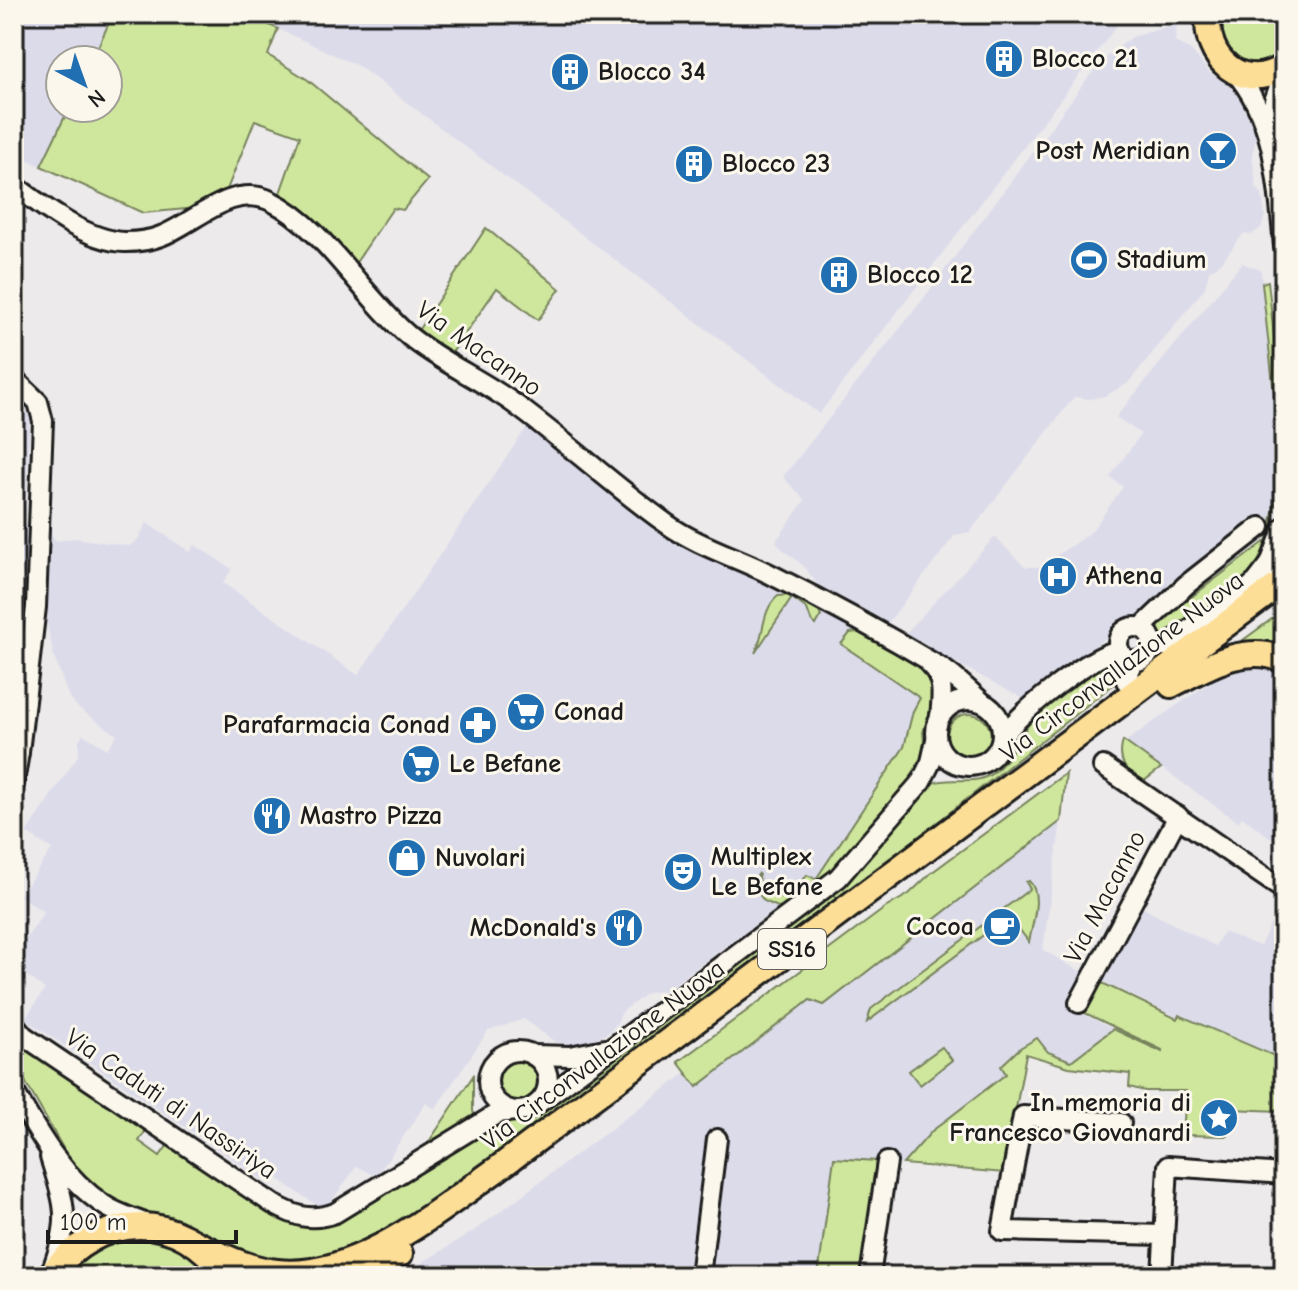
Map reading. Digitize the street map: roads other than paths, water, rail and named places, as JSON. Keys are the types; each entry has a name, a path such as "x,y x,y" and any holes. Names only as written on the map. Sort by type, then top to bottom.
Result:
{"main road":[{"path":"1209,14 1208,38 1213,50 1234,71 1263,75 1284,66"},
{"name":"Via Circonvallazione Nuova","path":"50,1276 64,1258 86,1240 111,1230 138,1226 157,1228 242,1265 278,1272 316,1270 373,1250 420,1223 496,1170 1284,581"},
{"name":"Via Circonvallazione Nuova","path":"356,1276 397,1255 503,1185 1284,599"},
{"path":"901,867 1024,760 1126,664 1203,625"},
{"path":"1171,685 1235,655 1254,654 1284,660"},
{"name":"Via Circonvallazione Nuova","path":"191,1241 206,1251 226,1276"}],"street":[{"path":"1234,71 1258,104 1270,141 1284,246"},
{"path":"1270,141 1274,101 1284,74"},
{"name":"Via Macanno","path":"14,185 48,211 102,238 125,242 158,238 219,203 241,197 267,199 277,204 307,225 372,300 408,335 440,359 517,405 672,527 771,574 942,668 986,704 1002,726 1003,736"},
{"path":"14,379 38,402 43,421 39,564 33,644 14,784"},
{"path":"1141,628 1186,585 1260,527"},
{"path":"1152,646 1166,646 1194,626 1203,625 1256,582 1270,564 1284,527"},
{"path":"936,740 941,751 959,765 980,765 991,759 1017,717 1104,653 1126,664 1144,659 1152,646 1149,634 1141,628 1130,628 1122,634 1126,664"},
{"name":"Via Macanno","path":"922,658 938,672 943,694 936,740"},
{"path":"940,716 962,700 986,704 1038,702"},
{"name":"Via Caduti di Nassiriya","path":"14,1024 24,1036 273,1204 295,1216 309,1219 335,1213 498,1113 526,1110 536,1105 838,878 921,782 931,762 936,740"},
{"name":"Via Caduti di Nassiriya","path":"921,782 959,765"},
{"name":"Via Macanno","path":"1103,766 1284,890"},
{"name":"Via Macanno","path":"1079,1003 1178,816"},
{"name":"Via Caduti di Nassiriya","path":"515,1111 503,1107 492,1098 488,1087 489,1073 496,1060 505,1054 520,1051 532,1055 570,1056 612,1047"},
{"path":"532,1055 542,1064 548,1078 545,1093 536,1105"},
{"path":"14,1091 46,1147 61,1192 66,1220 50,1276"},
{"path":"1121,1123 1023,1116 1002,1231 1164,1235"},
{"path":"700,1276 717,1139"},
{"path":"46,1147 84,1190 107,1207 157,1228"},
{"path":"870,1276 887,1162"},
{"path":"1162,1276 1168,1166 1284,1174"}],"place":[{"name":"Blocco 21","path":"1004,59"},
{"name":"Blocco 34","path":"570,72"},
{"name":"Post Meridian","path":"1218,151"},
{"name":"Blocco 23","path":"694,164"},
{"name":"Stadium","path":"1089,260"},
{"name":"Blocco 12","path":"839,275"},
{"name":"Athena","path":"1058,576"},
{"name":"Conad","path":"526,712"},
{"name":"Parafarmacia Conad","path":"478,725"},
{"name":"Le Befane","path":"421,764"},
{"name":"Mastro Pizza","path":"272,816"},
{"name":"Nuvolari","path":"407,858"},
{"name":"Multiplex Le Befane","path":"683,872"},
{"name":"Cocoa","path":"1002,927"},
{"name":"McDonald's","path":"624,928"},
{"name":"In memoria di Francesco Giovanardi","path":"1219,1118"}]}
